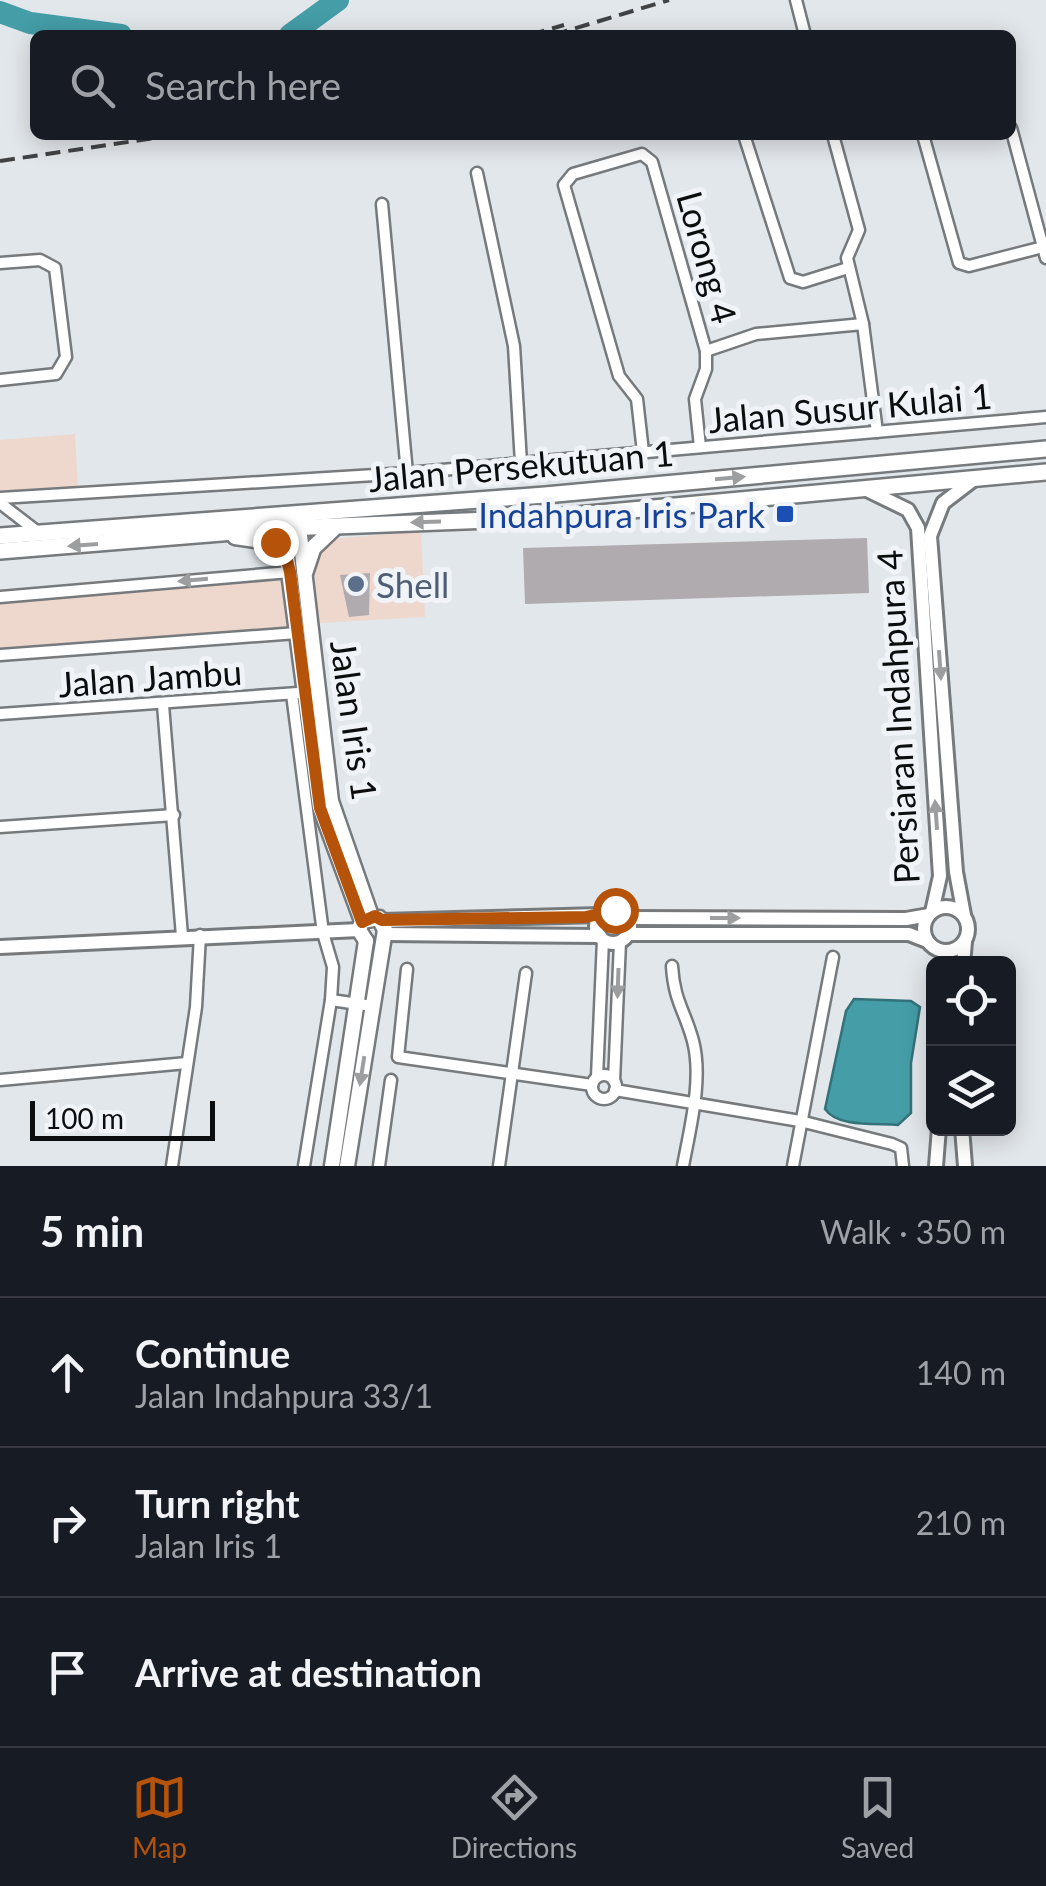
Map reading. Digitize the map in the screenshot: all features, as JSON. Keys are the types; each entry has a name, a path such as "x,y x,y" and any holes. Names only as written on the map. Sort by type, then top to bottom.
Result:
{"highway":[{"name":"Jalan Persekutuan 1","path":"0,536 1046,449"},
{"name":"Jalan Persekutuan 1","path":"0,551 299,528 544,518 1046,472"},
{"path":"284,514 299,528"},
{"path":"297,572 313,548 335,527"}],"main road":[{"name":"Jalan Iris 1","path":"299,528 298,693 320,808 372,929"},
{"path":"215,536 275,542 284,549 297,572"},
{"name":"Jalan Iris 1","path":"297,572 331,800 372,929"},
{"path":"332,1166 356,1004 372,929"},
{"path":"347,1166 372,1006 372,929"}],"street":[{"path":"796,0 805,30"},
{"path":"746,140 790,278 803,282 848,268"},
{"path":"834,140 859,230 847,258 863,324 877,432"},
{"path":"924,140 959,262 969,266 1045,252 1014,140"},
{"name":"Lorong 4","path":"643,452 637,400 619,376 564,190 569,176 637,154 650,158 706,351 706,370 695,399 700,448"},
{"path":"477,173 514,346 522,463"},
{"path":"382,204 406,473"},
{"path":"0,264 40,260 55,268 66,357 56,374 0,380"},
{"path":"706,351 756,334 863,324"},
{"name":"Jalan Susur Kulai 1","path":"0,500 406,473 1046,417"},
{"name":"Persiaran Indahpura 4","path":"963,956 969,925 958,889 930,536 943,502 972,480"},
{"name":"Persiaran Indahpura 4","path":"865,489 908,510 918,528 940,876 931,913 924,924 935,951"},
{"path":"0,500 39,533"},
{"path":"0,597 297,572"},
{"path":"0,587 14,596"},
{"path":"0,655 297,633"},
{"path":"298,693 323,933 333,966 304,1166"},
{"name":"Jalan Jambu","path":"0,714 298,693"},
{"path":"163,705 182,936"},
{"path":"0,827 174,815"},
{"name":"Persiaran Indahpura 4","path":"931,913 951,907 964,915"},
{"path":"0,948 600,916 615,910 628,918 906,919 931,913"},
{"path":"600,916 596,925 601,938 600,1022 593,1092 602,1099 615,1086 628,918"},
{"path":"372,929 601,938 910,934 935,951 950,951 964,942"},
{"path":"172,1166 196,1007 200,936"},
{"path":"793,1166 833,956"},
{"path":"672,966 674,994 692,1038 696,1060 684,1166"},
{"path":"407,969 398,1057 511,1074 594,1081 608,1076 615,1086 800,1121 901,1148 902,1166"},
{"path":"499,1166 526,973"},
{"path":"331,1000 372,1006"},
{"path":"0,1080 187,1063"},
{"path":"379,1166 391,1080"},
{"path":"936,1166 938,1136"},
{"path":"963,1136 965,1166"}],"shaded area":[{"path":"75,434 78,488 0,493 0,440"},
{"path":"421,531 425,617 319,623 313,555 333,539"},
{"path":"282,577 290,629 0,651 0,602"}],"water":[{"path":"854,999 911,1001 920,1007 911,1063 911,1113 898,1125 848,1122 825,1109 846,1011"}],"building":[{"path":"867,538 869,593 525,604 523,548"},
{"path":"370,573 369,615 349,617 340,575"}],"waterway":[{"path":"297,30 338,0"},
{"path":"0,12 30,23 83,30"}],"railway":[{"path":"570,30 669,0"},
{"path":"547,30 564,25"},
{"path":"0,161 141,140"}],"place":[{"name":"Indahpura Iris Park","path":"785,514"},
{"name":"Shell","path":"356,584"}],"route":[{"path":"275,542 284,549 290,572 320,808 362,922 375,916 382,920 586,917 615,910"}]}
